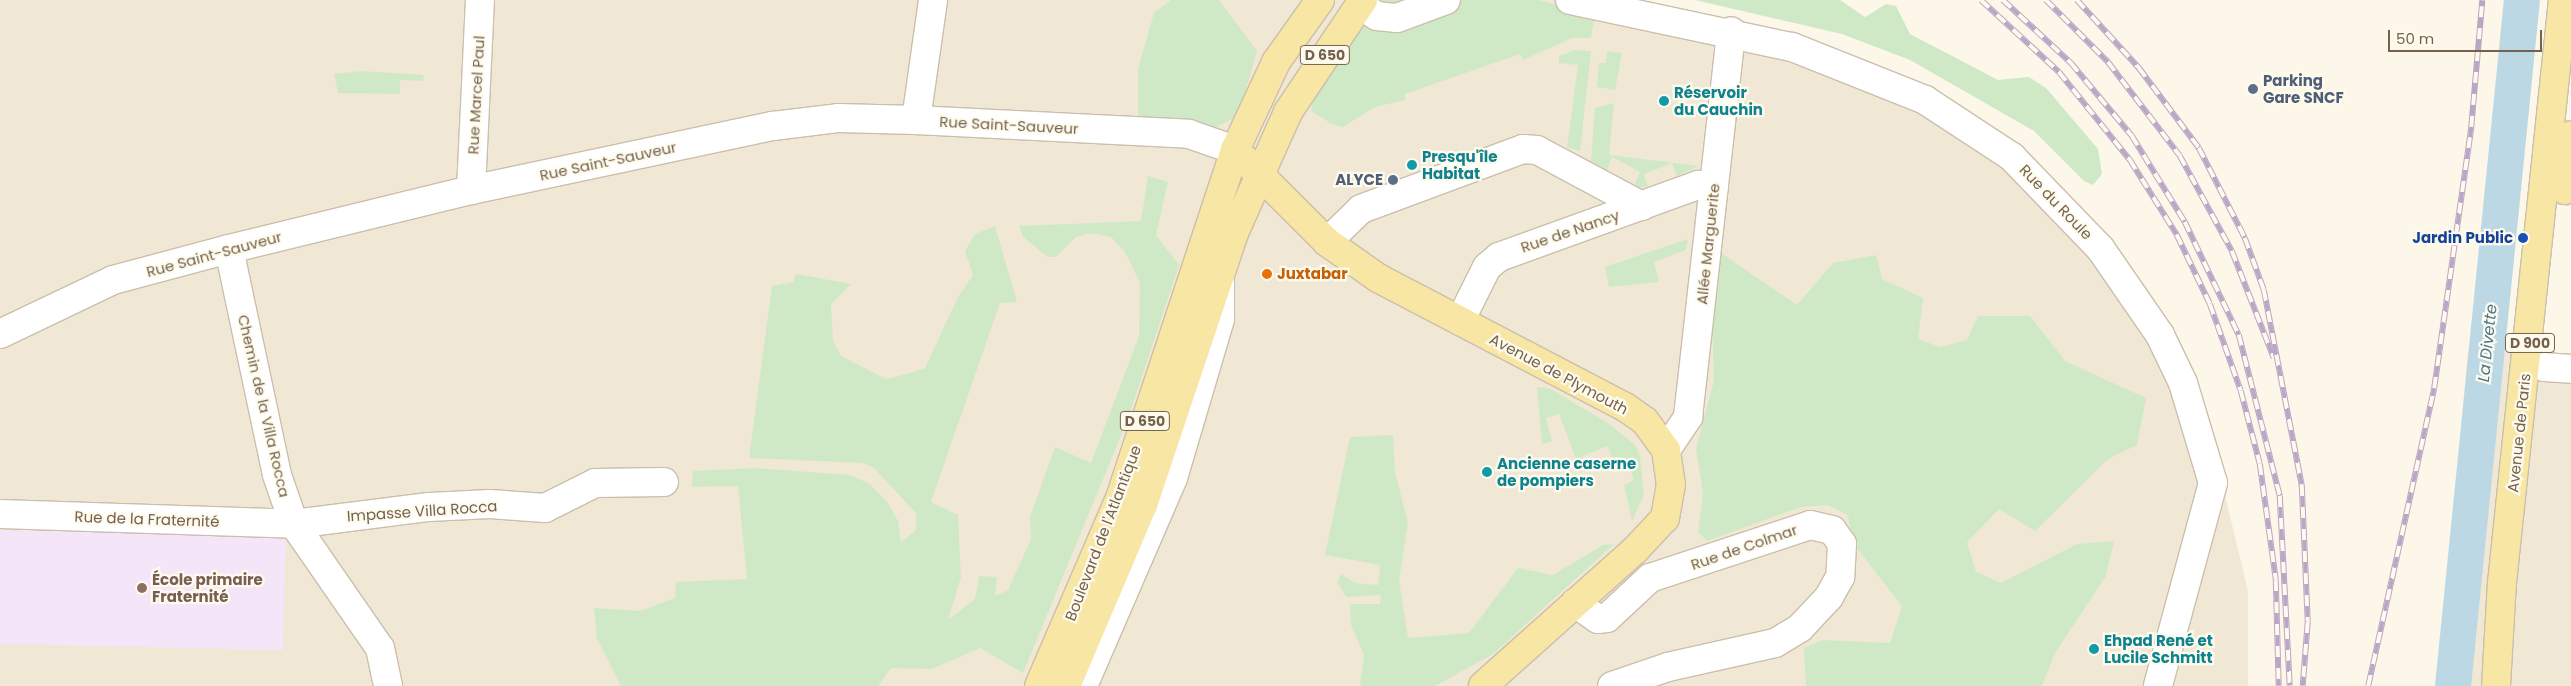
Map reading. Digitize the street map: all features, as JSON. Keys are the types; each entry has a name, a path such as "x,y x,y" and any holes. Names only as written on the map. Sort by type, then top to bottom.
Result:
{"main road":[{"name":"D 650","path":"1235,150 1276,62 1320,0"},
{"name":"Avenue de Paris","path":"2496,686 2502,583 2563,0"},
{"name":"D 650","path":"1260,174 1288,112 1362,2"},
{"name":"Avenue de Paris","path":"2506,686 2571,135"},
{"name":"Avenue de Plymouth","path":"1235,150 1327,242 1378,278 1625,407 1645,421 1666,450 1671,484 1665,518 1483,686"},
{"name":"Boulevard de l'Atlantique","path":"1039,686 1120,498 1235,150"},
{"name":"Boulevard de l'Atlantique","path":"1066,686 1143,505 1220,275 1260,174"}],"street":[{"name":"Rue Marcel Paul","path":"471,190 480,0"},
{"path":"916,120 933,0"},
{"path":"1362,2 1377,16 1397,18 1446,0"},
{"name":"Rue du Roule","path":"1570,0 1731,31 1860,71 1925,100 1973,128 2012,157 2061,204 2132,290 2183,383 2213,484 2158,686"},
{"name":"Allée Marguerite","path":"1666,450 1688,417 1731,31"},
{"name":"Rue Saint-Sauveur","path":"0,334 113,280 229,249 471,190 773,126 838,118 916,120 1189,134 1235,150"},
{"path":"1327,242 1361,209 1523,149 1537,150 1642,206"},
{"name":"Rue de Nancy","path":"1460,322 1487,267 1499,256 1698,185 1714,187"},
{"name":"Chemin de la Villa Rocca","path":"229,249 277,475 294,524 380,648 388,686"},
{"name":"Boulevard de l'Atlantique","path":"1083,686 1173,478 1220,319 1220,275"},
{"path":"2544,367 2571,369"},
{"name":"Impasse Villa Rocca","path":"294,524 429,507 490,504 545,508 595,483 664,482"},
{"name":"Rue de la Fraternité","path":"0,514 294,524"},
{"name":"Rue de Colmar","path":"1575,603 1598,619 1607,618 1650,578 1810,525 1832,530 1842,544 1840,577 1829,597 1800,628 1775,643 1668,667 1612,686"}],"shaded area":[{"path":"0,0 1570,0 1731,31 1925,100 2100,248 2223,487 2248,591 2248,686 0,686"},
{"path":"2468,350 2571,357 2571,686 2439,686"},
{"name":"École primaire Fraternité","path":"0,526 286,532 283,650 0,644"}],"green space":[{"path":"1171,0 1219,0 1257,51 1239,115 1215,128 1138,121 1138,69 1154,13"},
{"path":"1375,0 1539,0 1595,15 1591,38 1572,38 1523,60 1520,54 1405,94 1405,100 1375,107 1343,127 1332,124 1311,111 1315,89"},
{"path":"1695,0 1840,0 1865,17 1886,4 1896,6 1910,34 1998,80 2029,77 2046,88 2098,149 2102,174 2093,185 2084,181 2034,131 1910,60 1842,34"},
{"path":"1575,50 1591,51 1580,151 1567,147 1578,65 1559,63 1559,56"},
{"path":"1607,51 1622,53 1615,90 1597,87 1599,63 1606,63"},
{"path":"361,71 424,75 423,81 400,80 400,94 338,93 334,74"},
{"path":"1614,103 1609,155 1699,166 1677,176 1672,163 1644,174 1648,187 1639,187 1635,184 1640,172 1612,157 1607,170 1591,161 1595,108"},
{"path":"1148,176 1168,182 1156,235 1179,265 1127,421 1023,673 980,648 932,669 891,668 878,686 621,686 597,639 594,608 640,611 675,598 676,582 747,579 738,486 692,487 693,471 757,468 850,475 870,484 888,503 898,521 901,542 916,530 916,513 874,468 863,463 749,458 772,286 793,282 796,274 851,284 831,304 833,341 841,356 886,379 910,373 925,368 958,297 973,275 965,251 975,234 995,226 1017,302 1000,303 931,502 958,515 961,577 948,620 975,599 979,576 997,577 995,596 1008,590 1031,539 1030,517 1055,447 1091,463 1139,336 1140,283 1125,252 1111,237 1091,233 1076,237 1056,257 1048,257 1023,237 1019,226 1141,221"},
{"path":"1688,239 1686,250 1654,262 1659,282 1609,287 1605,267"},
{"path":"1718,251 1797,305 1833,263 1876,255 1882,279 1923,298 1918,339 1940,347 1967,340 1978,316 2030,316 2065,361 2146,398 2137,445 2108,459 2035,531 1999,509 1967,542 1976,572 2001,583 2077,544 2114,541 2106,576 2055,653 2042,686 1806,686 1804,648 1822,640 1890,643 1902,606 1852,542 1848,515 1828,505 1801,507 1707,541 1698,532 1703,493 1696,449 1714,380 1711,291"},
{"path":"1537,387 1549,388 1608,423 1635,445 1640,456 1644,495 1632,521 1624,485 1634,480 1628,464 1617,469 1607,446 1576,459 1559,414 1546,418 1552,441 1542,444"},
{"path":"1393,435 1395,472 1408,523 1399,580 1408,638 1469,633 1518,568 1553,575 1603,545 1614,544 1493,654 1435,686 1360,686 1364,655 1351,625 1350,604 1380,604 1381,595 1346,597 1337,582 1341,574 1355,583 1378,585 1380,565 1325,555 1350,437"}],"waterway":[{"name":"La Divette","path":"2453,686 2522,0"}],"railway":[{"path":"1981,0 2059,72 2130,160 2177,235 2210,304 2241,391 2260,464 2276,580 2279,686"},
{"path":"2003,0 2071,63 2132,136 2185,222 2239,335 2280,496 2290,686"},
{"path":"2046,0 2108,62 2180,156 2232,251 2274,358"},
{"path":"2077,0 2139,68 2199,148 2245,238 2264,290 2302,485 2308,622 2303,686"},
{"path":"2368,686 2434,388 2471,127 2482,0"}],"place":[{"name":"Parking Gare SNCF","path":"2253,89"},
{"name":"Réservoir du Cauchin","path":"1664,101"},
{"name":"Presqu'île Habitat","path":"1412,165"},
{"name":"ALYCE","path":"1393,180"},
{"name":"Jardin Public","path":"2523,238"},
{"name":"Juxtabar","path":"1267,274"},
{"name":"Ancienne caserne de pompiers","path":"1487,472"},
{"name":"École primaire Fraternité","path":"142,588"},
{"name":"Ehpad René et Lucile Schmitt","path":"2094,649"}]}
